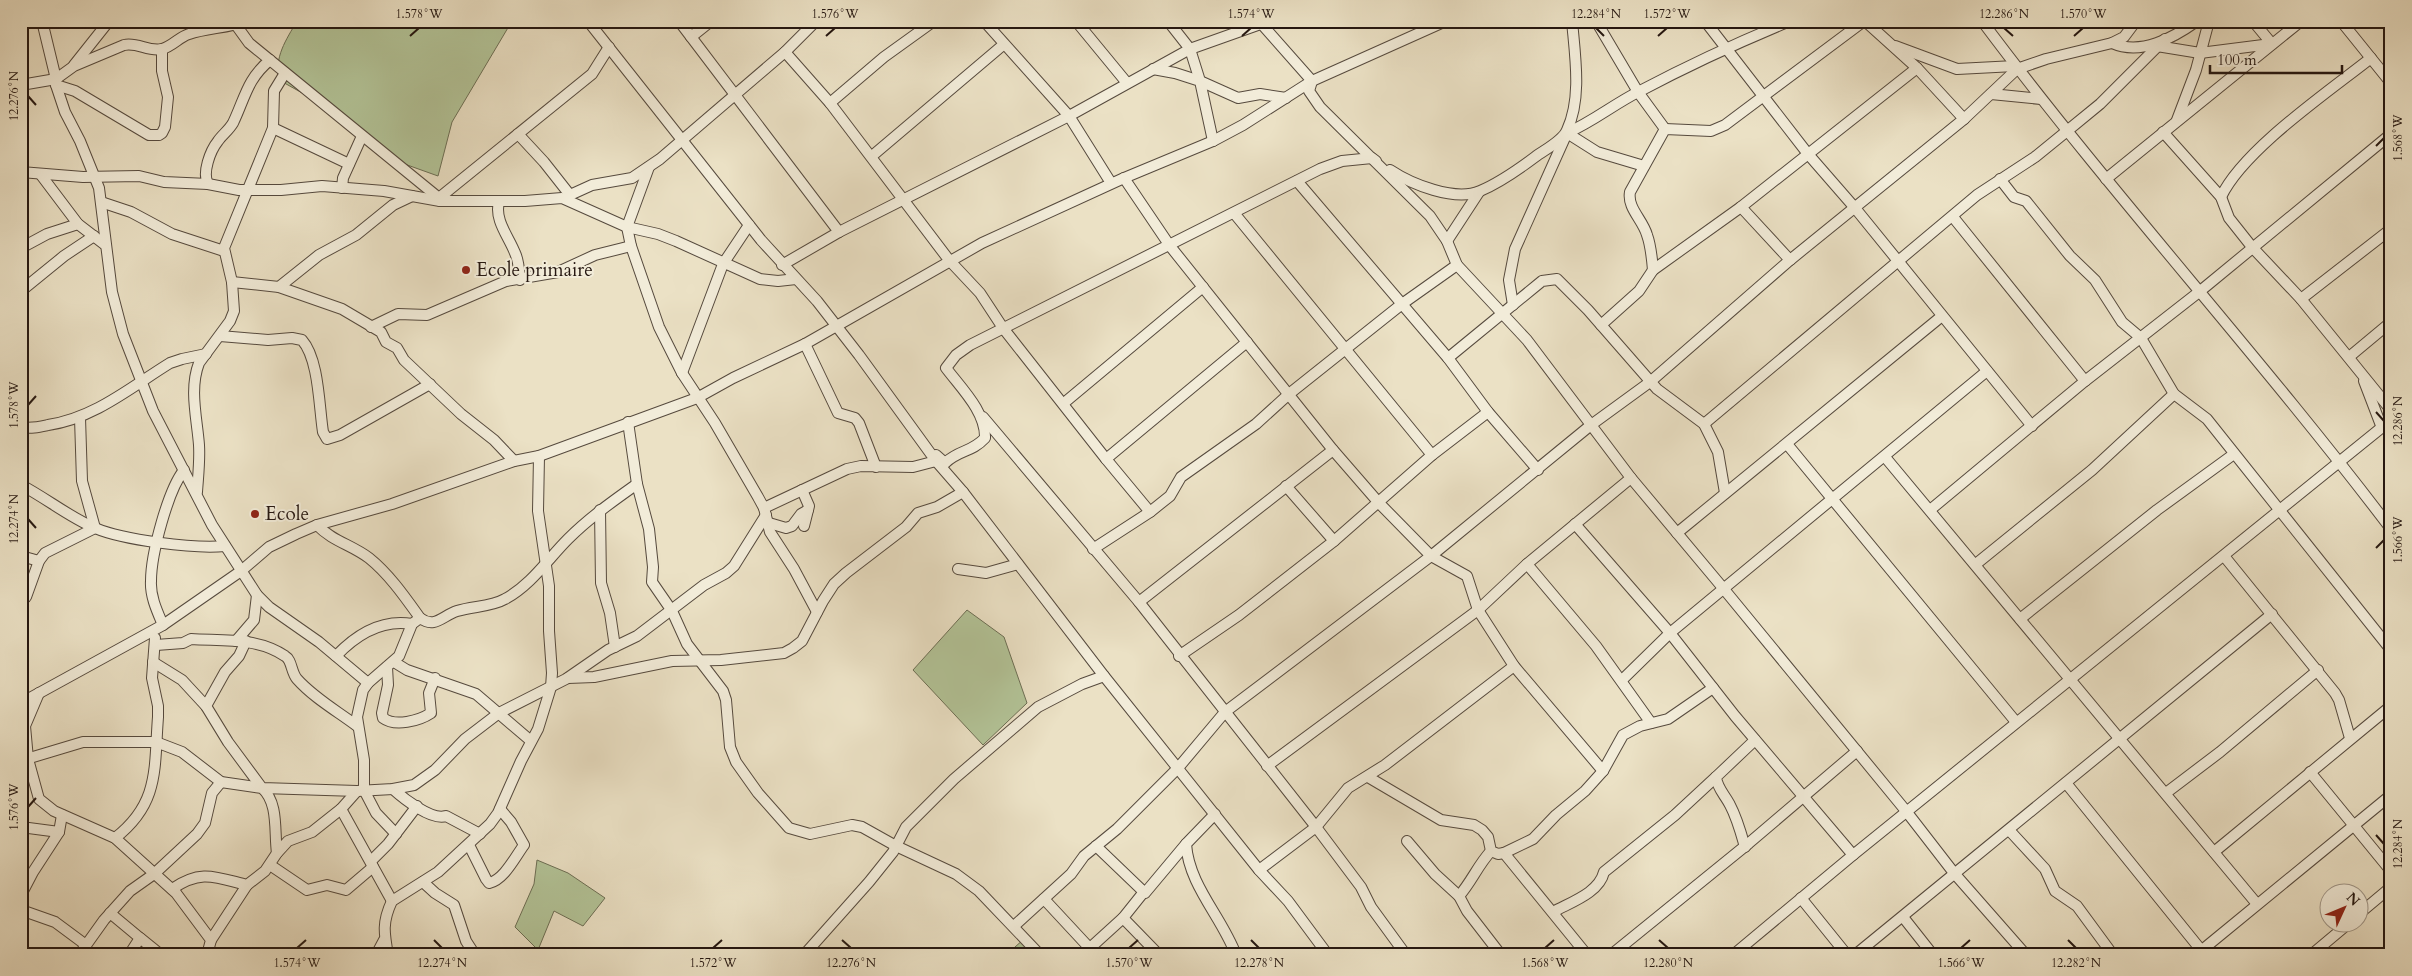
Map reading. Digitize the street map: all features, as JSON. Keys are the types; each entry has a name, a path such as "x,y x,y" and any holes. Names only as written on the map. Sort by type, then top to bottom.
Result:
{"street":[{"path":"42,21 65,112 96,178 101,202 104,244 112,292 123,334 153,411 225,546 258,596 269,607 336,656 368,683"},
{"path":"56,82 74,66 109,21"},
{"path":"74,66 131,44 153,49 162,48 177,43 182,37 191,33 236,25 247,21"},
{"path":"588,21 683,139 749,226 782,265 818,301 936,461 963,492 1104,676 1139,717 1259,870 1288,902 1328,955"},
{"path":"679,21 839,232"},
{"path":"691,37 711,21"},
{"path":"21,172 96,178 140,176 164,182 208,184 248,190 322,186 384,191 440,200 499,202 566,196 592,185 632,178 649,167 733,94 785,52 816,21"},
{"path":"830,103 884,57 934,21"},
{"path":"984,21 1003,45 1069,116 1111,184"},
{"path":"1076,21 1127,83"},
{"path":"1168,21 1190,49 1200,81 1213,141"},
{"path":"21,703 158,628 241,571 269,547 317,525 392,504 514,461 539,456 697,398 732,378 805,344 892,296 949,260 982,242 1124,178 1213,141 1243,125 1312,81 1446,21"},
{"path":"1513,306 1509,280 1515,249 1566,133 1575,107 1572,21"},
{"path":"1596,21 1638,92 1665,129 1695,132 1711,131 1725,126 1865,21 1917,68 1964,119"},
{"path":"1705,21 1808,154 1855,208 2032,426"},
{"path":"1447,241 1479,192 1528,162 1566,133 1591,122 1638,92 1727,47 1790,21"},
{"path":"1982,21 2016,68 2340,462 2391,529"},
{"path":"1892,45 1957,69 2016,68 2112,43 2124,37 2135,24 2145,21"},
{"path":"2112,43 2124,48 2161,43 2177,35 2197,21"},
{"path":"2176,122 2196,70 2209,21"},
{"path":"2252,21 2272,44"},
{"path":"2106,179 2300,21"},
{"path":"2341,21 2391,83"},
{"path":"782,265 839,232 1069,116 1190,49 1263,23 1312,81"},
{"path":"236,25 249,43 440,200"},
{"path":"2161,43 2200,53 2272,44"},
{"path":"1704,424 1977,195 2035,157 2100,104 2161,43"},
{"path":"872,156 1003,45"},
{"path":"440,200 592,74 609,47"},
{"path":"21,85 56,82 149,134 158,135 162,133 165,127 168,97 162,72 162,48"},
{"path":"785,52 830,103 949,260 980,293 1003,328 1150,512"},
{"path":"2221,197 2227,185 2253,156 2292,121 2371,58"},
{"path":"208,184 204,173 217,142 231,126 257,70 270,60"},
{"path":"1601,325 1640,291 1653,270 1740,207 1917,68"},
{"path":"1014,926 1071,874 1084,856 1117,829 1178,768 1224,712 1431,556 1591,425 1650,382 1790,260 1964,119 2016,68"},
{"path":"1153,70 1200,81 1238,98 1260,94 1286,98"},
{"path":"197,492 199,447 194,382 198,363 220,336 234,311 232,282 224,251 273,128 274,92 286,73"},
{"path":"1312,81 1310,91 1313,97 1430,216 1447,241 1457,265 1527,340 1631,478 1724,588 1954,873 2026,955"},
{"path":"1991,94 2041,99"},
{"path":"273,128 349,164"},
{"path":"1653,270 1652,254 1647,233 1628,198 1665,129"},
{"path":"2163,132 2221,197 2229,218 2252,247 2301,299 2391,410"},
{"path":"1566,133 1597,152 1644,166"},
{"path":"518,134 544,162 566,196 628,227 658,234 760,279 778,281 796,279"},
{"path":"1930,510 2086,380 2142,338 2391,134"},
{"path":"342,188 343,178 362,136"},
{"path":"1406,955 1376,914 1361,887 1316,827 1179,656 1139,602 977,410 946,368 956,355 970,345 1297,181 1342,161 1372,158 1408,182 1435,190 1459,193 1479,192"},
{"path":"649,167 628,227 631,246 659,327 682,373 715,423 767,516 770,532 794,569 817,612"},
{"path":"41,175 78,224 104,244"},
{"path":"1124,178 1170,246 1333,450 1379,503 1431,556 1467,576 1478,610 1514,666 1603,771"},
{"path":"2000,179 2014,197 2026,201 2070,256 2095,280 2122,322 2142,338 2174,394 2207,419 2391,650"},
{"path":"1297,181 1448,358 1488,412 1538,470"},
{"path":"279,288 319,255 356,235 393,205 412,196"},
{"path":"101,202 131,212 172,234 224,251"},
{"path":"499,202 497,208 501,224 516,254 520,280"},
{"path":"1740,207 1790,260"},
{"path":"1234,213 1432,455"},
{"path":"1953,216 2086,380"},
{"path":"21,248 47,234 78,224"},
{"path":"682,373 723,264 749,226"},
{"path":"2301,299 2391,229"},
{"path":"21,291 64,256 94,236"},
{"path":"371,327 398,314 427,315 506,281 558,272 595,255 631,246"},
{"path":"1093,549 1150,512 1170,496 1181,477 1256,424 1289,394 1402,304 1457,265"},
{"path":"1448,358 1542,281 1557,279 1601,325 1650,382 1668,399 1704,424 1718,452 1725,493"},
{"path":"232,282 279,288 342,309 382,332 386,342 397,348 404,360 461,414 494,440 514,461"},
{"path":"1064,403 1203,287"},
{"path":"1677,533 1942,316"},
{"path":"2349,357 2391,322"},
{"path":"220,336 268,340 292,338 302,340 310,356 314,371 326,439 340,435 430,384"},
{"path":"1106,459 1247,342"},
{"path":"805,344 838,413 855,418 859,423 876,466"},
{"path":"21,427 31,428 80,418 176,361 206,354"},
{"path":"1622,680 1670,633 1988,371"},
{"path":"2361,373 2382,428"},
{"path":"1976,564 2092,470 2174,394"},
{"path":"926,446 945,463 954,454 974,449 985,438 983,422 977,410"},
{"path":"1179,656 1239,615 1334,542 1432,455 1488,412"},
{"path":"80,418 82,481 95,528"},
{"path":"1733,955 1852,854 2391,420"},
{"path":"628,422 637,484 648,529 653,567 652,582 672,611 687,644 723,691 726,700 730,747 736,762 789,828 810,834 856,825 913,853 968,881 1014,926 1040,955"},
{"path":"1787,444 2016,722"},
{"path":"1139,602 1333,450"},
{"path":"2020,619 2157,510 2234,454"},
{"path":"388,955 384,940 386,919 392,901 438,872 480,834 500,809 538,729 551,688 550,586 538,512 539,456"},
{"path":"1885,456 1976,564 2068,679 2166,793 2257,904"},
{"path":"25,759 83,742 156,742 182,752 221,782 262,788 361,791 393,789 414,785 427,776 465,739 499,713 551,688 601,654 637,636 704,585 726,573 734,566 767,516 802,490 848,469 861,466 913,467 936,461"},
{"path":"115,838 130,825 147,801 153,787 158,706 152,678 158,628 150,581 173,487 184,470"},
{"path":"1267,766 1478,610 1527,564 1631,478"},
{"path":"336,656 354,639 384,624 416,621 433,623 457,611 504,600 528,581 600,510 637,484"},
{"path":"21,485 95,528 158,542 212,547 225,546"},
{"path":"1286,486 1334,542"},
{"path":"802,490 809,506 804,526"},
{"path":"568,678 594,677 642,666 698,659 721,660 784,653 802,641 834,584 886,540 906,527 918,513 937,507 963,492"},
{"path":"600,510 601,583 610,613 615,647"},
{"path":"767,516 786,528 792,526 801,514 808,510"},
{"path":"1575,524 1670,633 1755,740 1852,854"},
{"path":"317,525 327,536 368,558 382,570 416,621"},
{"path":"21,598 26,596 39,561 48,549 95,528"},
{"path":"21,556 39,561"},
{"path":"2224,556 2318,670 2339,700 2350,738"},
{"path":"958,569 986,573 1018,564"},
{"path":"1527,564 1622,680 1651,723"},
{"path":"206,706 225,672 239,656 241,641 254,620 258,596"},
{"path":"1855,955 2272,614"},
{"path":"396,834 376,813 361,791 364,760 357,726 359,701 368,683 391,664 404,648 416,621"},
{"path":"156,645 183,643 191,640 241,641 267,647 286,656 296,677 316,697 357,726"},
{"path":"153,662 182,680 206,706 228,742 262,788 271,797 277,853"},
{"path":"391,664 476,694 531,742"},
{"path":"391,664 382,713 383,718 387,721 409,721 431,713 429,693 435,678"},
{"path":"1259,870 1316,827 1348,788 1368,777 1514,666"},
{"path":"2166,793 2318,670"},
{"path":"804,955 869,882 896,846 906,827 954,779 1027,714 1061,694 1104,676"},
{"path":"1368,777 1441,820 1474,825 1488,837 1491,850 1498,854 1504,853 1533,839 1550,820 1585,791 1603,771 1623,735 1651,723 1668,719 1713,688"},
{"path":"39,693 25,726 25,759 39,799 54,811 115,838 172,889 211,940"},
{"path":"2214,852 2391,706"},
{"path":"1553,912 1586,894 1602,882 1604,872 1675,815 1755,740"},
{"path":"1612,955 1745,847 1856,752"},
{"path":"2310,772 2391,872"},
{"path":"1716,777 1717,785 1730,805 1737,821 1745,847"},
{"path":"80,955 110,913 130,891 154,874 203,826 212,793 221,782"},
{"path":"2066,783 2198,952 2391,795"},
{"path":"393,789 417,806 439,818 446,816 480,834"},
{"path":"206,955 211,940 247,885 270,865 277,853 288,842 312,832 361,791"},
{"path":"270,865 308,890 327,885 346,890 372,864 417,806"},
{"path":"341,809 392,901"},
{"path":"469,845 489,883 493,882 505,871 524,846 511,822 500,809"},
{"path":"1044,899 1093,951 1186,844 1215,814"},
{"path":"21,895 32,872 59,832 62,815"},
{"path":"21,827 59,832"},
{"path":"2009,830 2045,869 2055,891 2077,906 2113,955"},
{"path":"1408,841 1435,874 1459,896 1467,911 1501,955"},
{"path":"1186,844 1193,874 1204,896 1230,936 1236,955"},
{"path":"1096,846 1143,893"},
{"path":"1459,896 1475,876 1480,864 1491,850"},
{"path":"1504,853 1587,955"},
{"path":"172,889 187,879 202,875 216,876 247,885"},
{"path":"423,882 434,893 454,905 466,940 475,955"},
{"path":"2370,905 2391,887"},
{"path":"1801,898 1847,955"},
{"path":"21,910 55,922 86,945"},
{"path":"110,913 161,955"},
{"path":"1903,917 1933,955"},
{"path":"1123,918 1159,955"},
{"path":"2311,955 2336,934"},
{"path":"129,955 140,938"},
{"path":"376,955 384,940"}],"green space":[{"path":"297,21 512,21 452,122 438,176 385,157 322,104 279,80 278,64 282,49"},
{"path":"967,610 1004,637 1027,703 983,745 913,670"},
{"path":"537,860 568,873 605,898 583,926 554,911 538,950 515,927 534,884"},
{"path":"1024,939 1038,955 1006,955"}],"place":[{"name":"Ecole primaire","path":"466,270"},
{"name":"Ecole","path":"255,514"}]}
